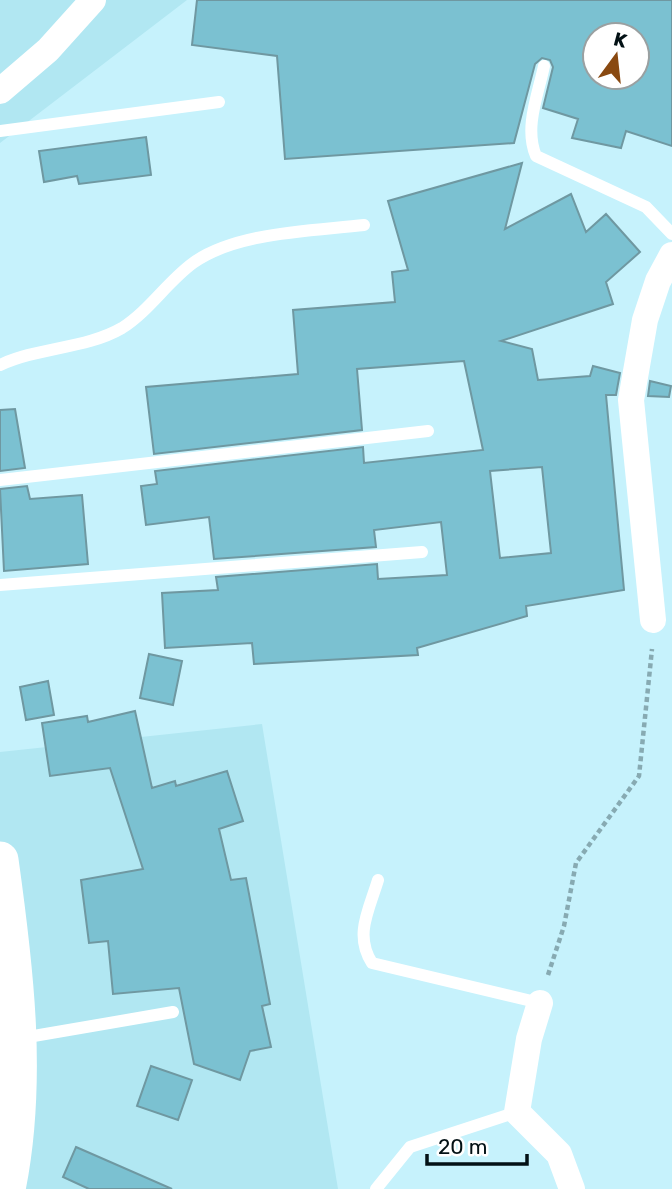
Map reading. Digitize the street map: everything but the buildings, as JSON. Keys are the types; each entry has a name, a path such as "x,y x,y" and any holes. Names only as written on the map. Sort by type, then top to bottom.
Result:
{"main road":[{"path":"0,860 15,980 18,1039 13,1144 7,1189"}],"street":[{"path":"0,91 48,50 93,0"},
{"path":"653,620 631,400 635,361 645,320 658,281 672,255"},
{"path":"540,1003 529,1039 517,1112 559,1154 572,1189"}],"lane":[{"path":"544,66 532,121 531,145 536,156 646,207 672,234"},
{"path":"0,131 219,102"},
{"path":"0,365 94,339 121,328 195,261 221,250 280,234 364,225"},
{"path":"0,480 428,431"},
{"path":"0,585 422,552"},
{"path":"378,880 362,936 363,949 372,963 540,1003"},
{"path":"18,1039 173,1012"},
{"path":"376,1189 410,1147 517,1112"}],"path":[{"path":"540,1003 564,926 576,863 639,776 653,620"}],"shaded area":[{"path":"0,0 187,0 0,143"},
{"path":"262,724 338,1189 0,1189 0,752"}]}
